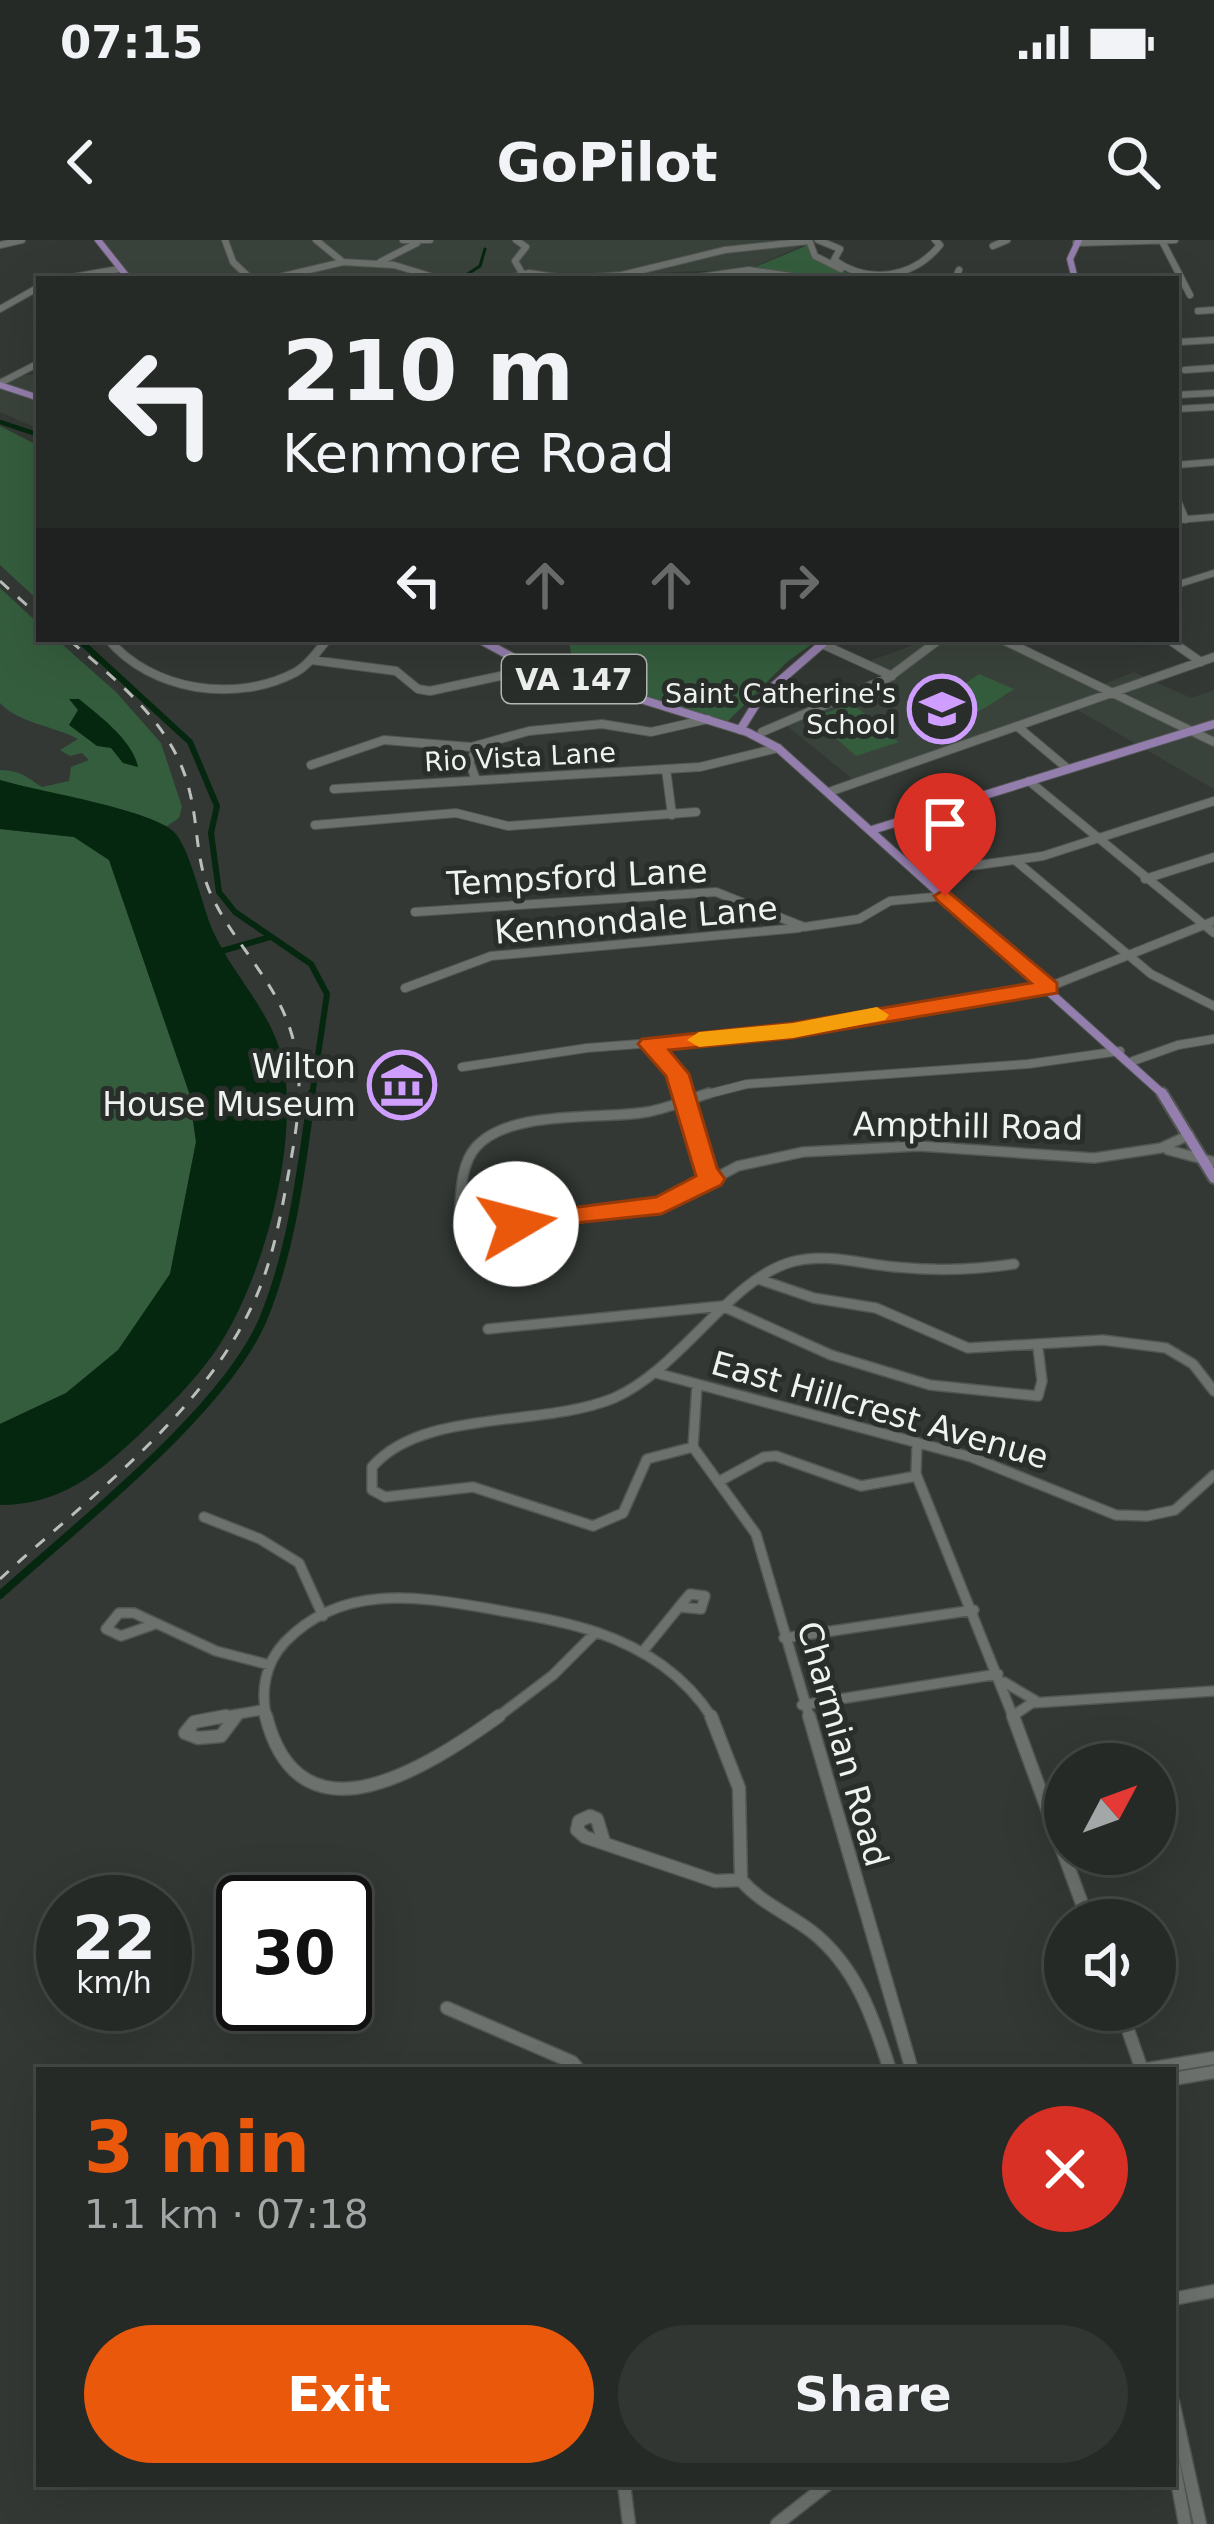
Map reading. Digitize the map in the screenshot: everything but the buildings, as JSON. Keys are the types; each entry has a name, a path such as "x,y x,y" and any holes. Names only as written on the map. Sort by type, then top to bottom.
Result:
{"main road":[{"path":"98,240 126,276"},
{"path":"1074,276 1070,263 1078,242"},
{"path":"1,382 36,394"},
{"name":"VA 147","path":"484,642 538,668 708,719 778,748 1132,1061 1169,1100 1210,1162 1214,1178"},
{"path":"740,730 766,692 825,642"},
{"path":"750,717 778,748"},
{"path":"872,830 1214,724"}],"street":[{"path":"0,245 22,240"},
{"path":"225,240 230,258 247,276"},
{"path":"316,240 343,262"},
{"path":"403,240 417,244"},
{"path":"380,262 430,240"},
{"path":"516,240 526,247 515,261 522,273"},
{"path":"803,241 822,261 856,273 908,271 934,256 940,245 935,240"},
{"path":"993,246 1007,240"},
{"path":"1078,242 1175,240"},
{"path":"604,276 725,250 803,241 840,249 837,264 862,276"},
{"path":"1162,241 1190,295"},
{"path":"284,276 343,262 394,265 430,276"},
{"path":"79,276 119,269"},
{"path":"706,276 749,270 790,276"},
{"path":"956,276 959,271"},
{"path":"514,276 546,276"},
{"path":"0,309 36,289"},
{"path":"1198,311 1214,310"},
{"path":"1179,342 1214,340"},
{"path":"1,382 36,364"},
{"path":"1185,370 1214,368"},
{"path":"1179,395 1214,393"},
{"path":"1179,409 1214,407"},
{"path":"1179,465 1214,462"},
{"path":"1179,503 1186,520"},
{"path":"1179,520 1212,519"},
{"path":"1179,584 1212,576"},
{"path":"1179,577 1186,582"},
{"path":"111,642 139,668 200,686 272,682 311,660 326,642"},
{"path":"825,642 892,676"},
{"path":"762,732 892,676 936,642"},
{"path":"1015,642 1214,740"},
{"path":"1172,642 1201,662"},
{"path":"829,792 1214,657"},
{"path":"311,660 396,671 430,691 538,668"},
{"path":"311,765 384,740 480,746 529,731 602,724 651,732 708,719"},
{"path":"1018,727 1068,770"},
{"path":"476,780 469,761 480,746"},
{"name":"Rio Vista Lane","path":"334,789 700,767 778,748"},
{"path":"666,769 672,815"},
{"path":"1029,781 1144,879 1209,923 1214,933"},
{"path":"920,873 1015,861 1214,801"},
{"path":"315,825 456,813 508,826 696,812"},
{"path":"1144,879 1214,856"},
{"path":"1015,861 1127,955 1167,984 1214,1006"},
{"name":"Tempsford Lane","path":"415,912 716,892 804,927"},
{"path":"804,927 859,919 890,901 945,896"},
{"path":"463,1067 587,1048 802,1030 1049,988 1209,923"},
{"name":"Kennondale Lane","path":"405,988 491,956 710,940 804,927"},
{"path":"1132,1061 1214,1039"},
{"path":"650,1044 671,1064 712,1179"},
{"path":"686,1103 746,1084 890,1070 954,1070 1120,1051"},
{"name":"Ampthill Road","path":"686,1103 645,1113 544,1123 486,1138 470,1153 459,1218 483,1229 647,1208 674,1201 759,1160 855,1150 940,1146 1049,1156 1167,1150 1210,1162"},
{"path":"1167,1150 1190,1135"},
{"path":"698,1385 693,1447 657,1450 646,1456 623,1513 593,1526 473,1487 392,1498 375,1493 370,1484 371,1466 385,1451 408,1439 567,1414 632,1389 656,1373 722,1306 781,1265 831,1259 920,1268 1014,1264"},
{"path":"761,1280 823,1300 872,1306 947,1343 1038,1348 1116,1340 1158,1343 1192,1361 1214,1390"},
{"path":"488,1329 722,1306 831,1355 930,1385 1038,1396 1042,1381 1038,1348"},
{"name":"East Hillcrest Avenue","path":"656,1373 1010,1470 1103,1511 1129,1517 1175,1510 1214,1474"},
{"path":"917,1443 917,1476 974,1610 1080,1899"},
{"name":"Charmian Road","path":"693,1447 756,1534 802,1705 911,2067"},
{"path":"718,1481 764,1457 776,1456 861,1486 917,1476"},
{"path":"204,1517 288,1556 306,1571 322,1616"},
{"path":"596,1631 564,1667 451,1747 364,1789 316,1788 276,1750 262,1710 260,1694 280,1649 322,1616 364,1599 418,1597 574,1623 596,1631 644,1650 682,1681 720,1729 742,1811 741,1880 758,1898 812,1931 855,1978 868,2000 889,2067"},
{"path":"644,1650 679,1607"},
{"path":"784,1638 974,1610"},
{"path":"155,1624 216,1651 270,1665"},
{"path":"802,1705 999,1676 1041,1703"},
{"path":"1014,1715 1026,1705 1041,1703 1214,1691"},
{"path":"237,1715 262,1710"},
{"path":"604,1842 716,1881 741,1880"},
{"path":"447,2008 576,2067"},
{"path":"1128,2031 1141,2067"},
{"path":"1160,2067 1214,2058"},
{"path":"1176,2079 1214,2072"},
{"path":"1176,2298 1214,2291"},
{"path":"1176,2416 1200,2524"},
{"path":"1176,2475 1185,2524"},
{"path":"624,2487 629,2524"},
{"path":"777,2524 824,2487"}],"shaded area":[{"path":"98,240 815,240 749,269 582,276 127,276"},
{"path":"808,245 831,267 856,276 791,276 748,270"},
{"path":"36,374 36,428 0,412 0,377"},
{"path":"0,426 36,444 36,598 0,565"},
{"path":"0,588 36,621 36,642 59,642 116,692 161,743 182,807 179,818 167,826 0,780 0,770 19,773 42,787 69,781 71,767 89,760 82,753 70,756 60,750 78,739 17,716 0,703"},
{"path":"569,642 815,642 787,662 726,723 557,669 572,659"},
{"name":"Saint Catherine's School","path":"921,642 1000,642 1095,688 1134,672 1191,698 1214,690 1214,789 1074,708 854,780 786,725 891,680 867,662"},
{"path":"979,674 1014,689 956,720 931,721 919,716"},
{"path":"69,699 79,699 115,730 138,767 123,763 111,748 97,746 69,725 78,710"},
{"path":"853,704 899,742 856,756 812,717"},
{"path":"0,780 117,808 173,831 190,863 213,931 272,1030 284,1067 287,1100 281,1176 261,1255 214,1353 160,1415 93,1474 42,1500 0,1505 0,1424 66,1393 118,1350 170,1274 196,1142 189,1092 109,860 74,837 0,829"},
{"path":"0,829 74,837 109,860 189,1093 196,1142 170,1274 118,1351 66,1393 0,1424"}],"waterway":[{"path":"465,276 480,266 485,249"},
{"path":"0,422 36,434"},
{"path":"81,642 190,742 217,806 211,833 219,892 235,912 311,964 327,994 312,1096"},
{"path":"215,953 270,937"},
{"path":"0,1595 147,1465 218,1390 245,1353 264,1317 282,1262 312,1093"}],"railway":[{"path":"0,581 36,613"},
{"path":"0,1579 146,1448 211,1374 238,1333 273,1248 298,1104 291,1032 275,995 209,890 190,793 172,746 142,707 71,642"}],"slow traffic":[{"path":"699,1040 793,1031 877,1015"}],"place":[{"name":"Saint Catherine's School","path":"942,709"},
{"name":"Wilton House Museum","path":"402,1085"}],"route":[{"path":"516,1224 661,1205 712,1179 677,1074 650,1044 793,1031 1049,988 945,896"}]}
